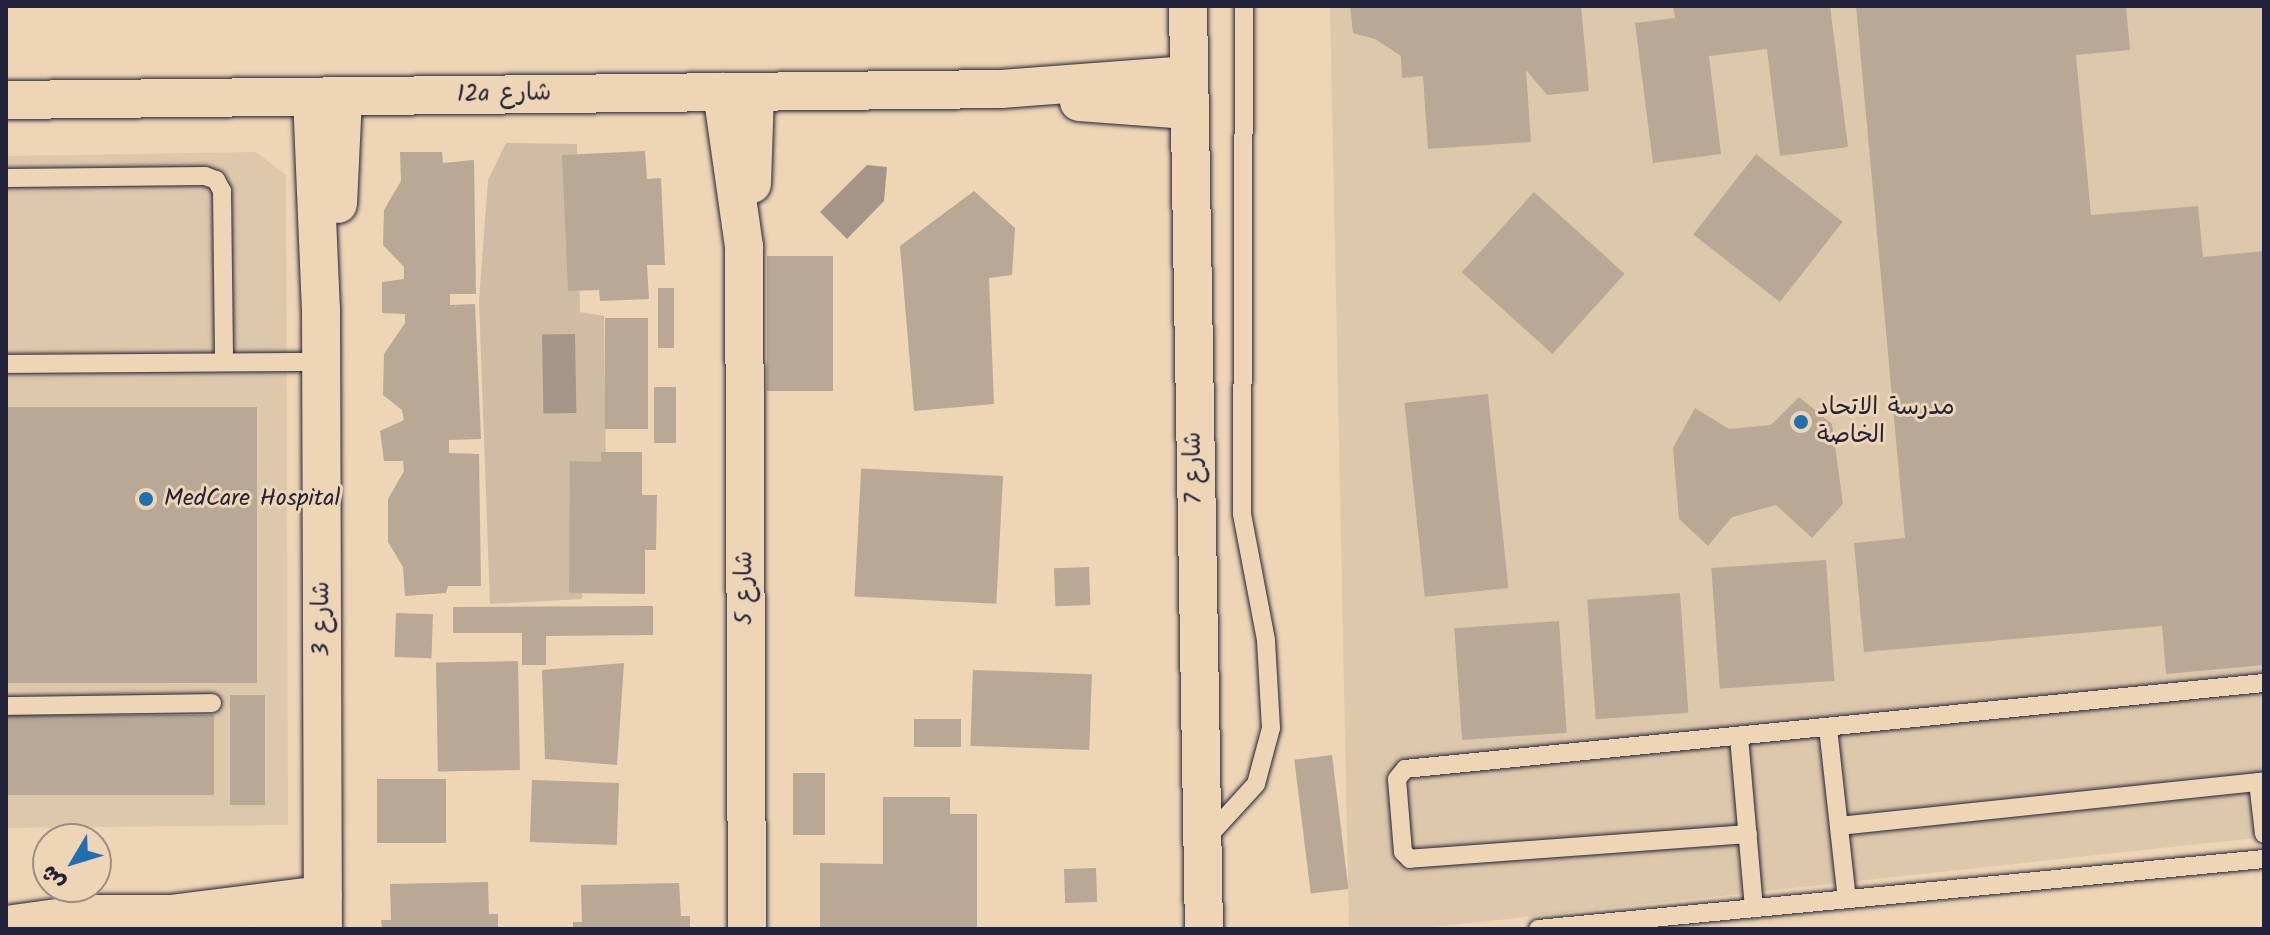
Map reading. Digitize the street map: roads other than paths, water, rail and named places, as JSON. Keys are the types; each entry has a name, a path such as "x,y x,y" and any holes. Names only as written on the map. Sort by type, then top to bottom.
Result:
{"street":[{"name":"شارع 7","path":"1188,6 1199,845 1204,929"},
{"name":"12a شارع","path":"6,100 1001,89 1188,92"},
{"name":"شارع 5","path":"738,92 744,246 747,929"},
{"name":"شارع 3","path":"323,918 321,308 328,96"},
{"path":"6,904 85,914 170,914 216,923 323,918"},
{"path":"6,925 85,914"}],"lane":[{"path":"1199,845 1256,784 1271,728 1266,640 1246,560 1242,514 1244,6"},
{"path":"6,178 205,176 216,180 222,191 224,362"},
{"path":"6,364 322,362"},
{"path":"1748,834 1410,859 1403,852 1397,775 1405,769 2264,683"},
{"path":"6,706 212,703"},
{"path":"1828,728 1847,899"},
{"path":"1739,737 1754,908"},
{"path":"1839,826 2261,781 2264,834"},
{"path":"1538,929 2264,859"}],"place":[{"name":"مدرسة الاتحاد الخاصة","path":"1801,422"},
{"name":"MedCare Hospital","path":"146,499"}]}
